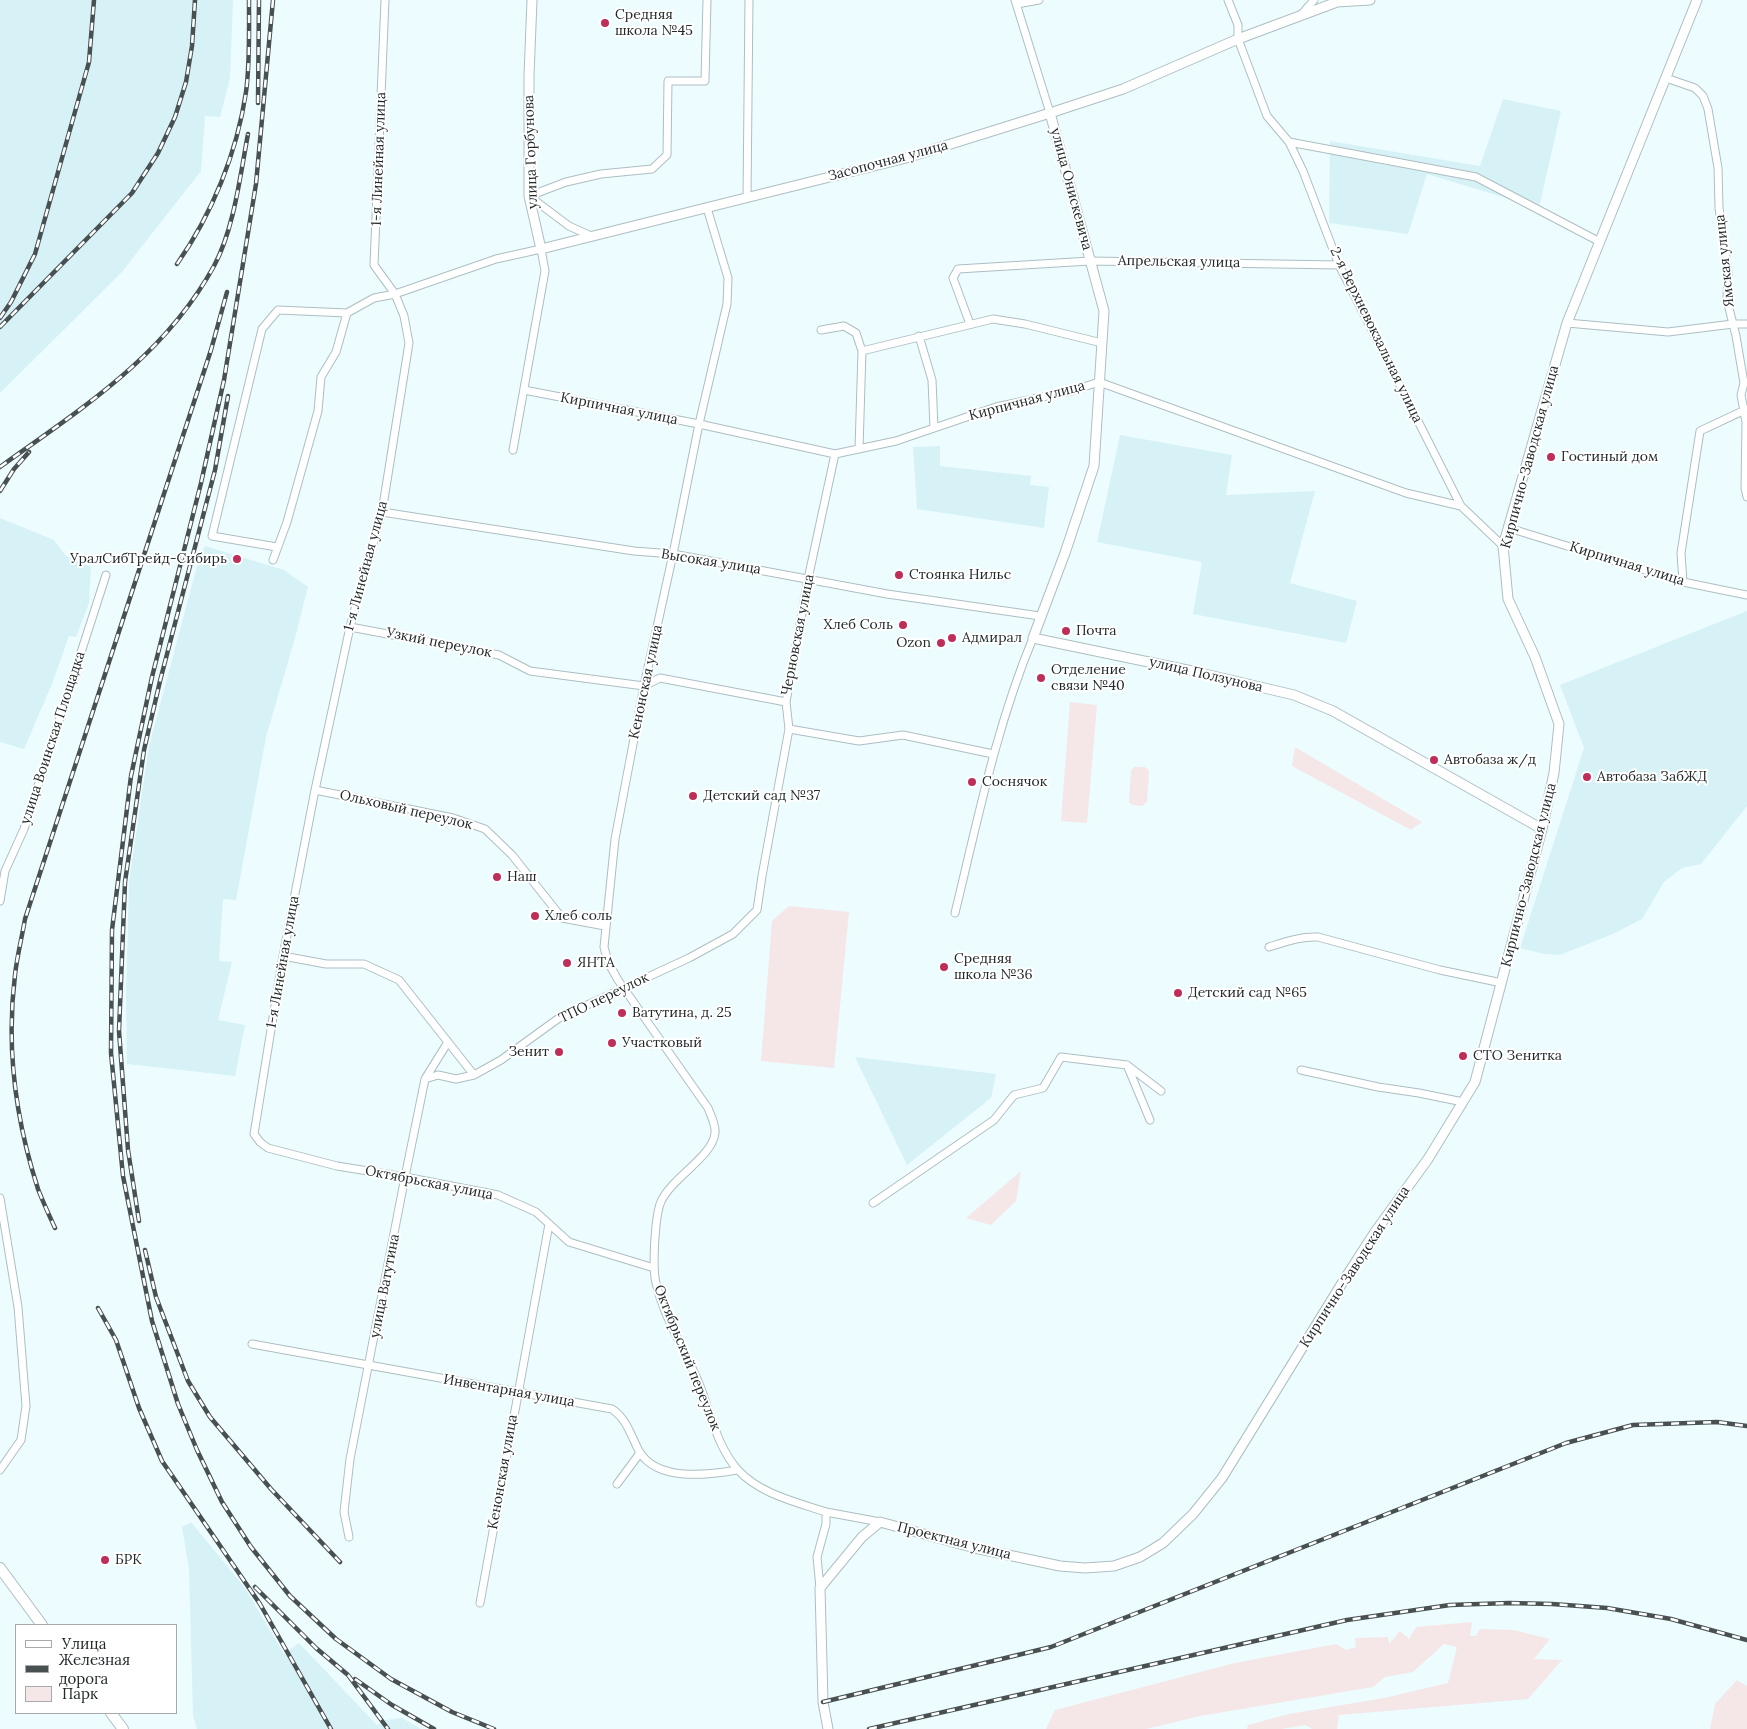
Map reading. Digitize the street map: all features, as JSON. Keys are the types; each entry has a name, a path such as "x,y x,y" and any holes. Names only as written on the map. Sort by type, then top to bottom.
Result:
{"main road":[{"path":"0,1568 41,1624"},
{"path":"112,1714 124,1729"}],"street":[{"name":"1-я Линейная улица","path":"254,1134 282,956 350,627 382,512 409,343 404,316 396,294 374,265 385,0"},
{"name":"улица Горбунова","path":"513,450 545,271 529,196 529,76 532,0"},
{"path":"529,196 566,182 601,174 652,169 667,155 668,82 705,81 707,0"},
{"path":"742,0 749,0 747,198"},
{"path":"1016,2 1039,0"},
{"name":"2-я Верхневокзальная улица","path":"1228,0 1238,25 1238,39 1267,116 1289,142 1303,171 1339,264 1461,506 1503,546"},
{"path":"1300,17 1314,0"},
{"name":"Засопочная улица","path":"346,312 374,298 396,294 496,259 906,158 1123,88 1238,39 1338,2 1370,0"},
{"name":"Кирпично-Заводская улица","path":"1163,1543 1193,1514 1222,1478 1344,1280 1375,1232 1428,1159 1475,1082 1542,829 1554,773 1559,724 1535,657 1508,599 1503,546 1567,323 1697,0"},
{"name":"улица Онискевича","path":"1016,2 1050,113 1104,310 1094,466 1033,638"},
{"name":"Ямская улица","path":"1666,78 1695,88 1703,96 1708,108 1718,168 1719,208 1728,273 1728,300 1744,383 1741,395 1746,422 1745,488 1747,497"},
{"path":"1289,142 1476,177 1600,242"},
{"path":"529,196 569,226 592,236"},
{"name":"Кенонская улица","path":"707,208 728,278 727,304 699,424 644,686 615,839 605,926 606,955 624,988 705,1103 713,1121 715,1133"},
{"name":"Апрельская улица","path":"970,324 954,278 958,269 1090,261 1339,264"},
{"path":"273,560 287,522 318,411 321,377 336,352 346,312 278,310 262,329 212,536 277,547"},
{"path":"862,351 993,319 1025,324 1102,343"},
{"path":"1567,323 1668,332 1747,324"},
{"path":"821,330 844,326 856,333 862,351 859,449"},
{"path":"919,336 932,380 934,428"},
{"name":"Кирпичная улица","path":"524,390 699,424 835,454 896,441 996,407 1071,391 1099,382 1406,493 1461,506"},
{"path":"1683,582 1681,553 1700,431 1745,409"},
{"name":"Черновская улица","path":"762,876 789,729 786,702 808,579 835,454"},
{"name":"Высокая улица","path":"382,512 634,552 673,554 887,594 1040,616"},
{"name":"Кирпичная улица","path":"1509,528 1683,582 1747,595"},
{"name":"улица Воинская Площадка","path":"0,901 5,871 24,829 106,575"},
{"name":"Узкий переулок","path":"350,627 499,655 530,671 644,686"},
{"path":"955,913 993,754 1009,698 1033,638"},
{"name":"улица Ползунова","path":"1033,638 1192,671 1294,695 1333,711 1542,829"},
{"path":"644,686 660,678 786,702"},
{"path":"789,729 859,741 903,735 993,754"},
{"name":"Ольховый переулок","path":"315,790 453,818 485,829 512,855 562,918 605,926"},
{"name":"ТПО переулок","path":"474,1075 501,1060 559,1018 689,958 733,934 757,910 762,876"},
{"path":"1269,947 1294,940 1318,937 1440,970 1502,983"},
{"path":"282,956 326,964 364,964 399,980 474,1075 456,1079 438,1075 425,1079"},
{"name":"улица Ватутина","path":"349,1537 344,1512 350,1459 370,1366 405,1176 425,1079 448,1042"},
{"path":"873,1203 994,1120 1014,1095 1043,1088 1061,1057 1127,1064 1161,1091"},
{"path":"1127,1064 1150,1120"},
{"path":"1301,1070 1378,1087 1463,1102"},
{"name":"Октябрьский переулок","path":"715,1133 709,1147 672,1184 660,1204 656,1230 654,1268 655,1282 667,1317 698,1381 723,1448 737,1470 748,1480 771,1493 826,1512 880,1522"},
{"name":"Октябрьская улица","path":"254,1134 268,1148 336,1166 405,1176 498,1195 536,1212 569,1242 654,1268"},
{"path":"0,1198 18,1308 26,1406 21,1440 0,1470"},
{"name":"Кенонская улица","path":"480,1602 548,1224"},
{"name":"Инвентарная улица","path":"252,1344 612,1409 621,1415 640,1453 646,1460 657,1466 677,1474 737,1470"},
{"path":"617,1484 640,1453"},
{"path":"826,1512 826,1524 817,1557 820,1588 823,1702 828,1729"},
{"name":"Проектная улица","path":"820,1588 862,1537 880,1522 975,1548 1060,1566 1085,1568 1114,1566 1140,1557 1163,1543"}],"shaded area":[{"path":"0,0 233,0 230,78 220,117 205,116 201,171 121,273 0,393"},
{"path":"1503,99 1561,111 1539,208 1427,174 1408,234 1329,223 1330,141 1480,166"},
{"path":"1120,435 1232,455 1226,495 1315,491 1290,583 1357,601 1346,643 1193,614 1202,562 1097,542"},
{"path":"940,446 940,466 1031,476 1030,485 1049,487 1044,528 917,509 913,447"},
{"path":"0,518 54,540 66,556 91,567 89,603 76,637 69,636 52,684 24,749 0,742"},
{"path":"205,546 284,570 308,587 266,737 236,900 223,899 219,961 232,962 218,1020 245,1025 235,1076 127,1064 126,998 129,881 149,746 200,555"},
{"path":"1747,611 1747,806 1701,864 1682,868 1664,882 1642,919 1613,934 1560,955 1544,954 1520,948 1584,748 1560,685"},
{"path":"855,1057 996,1074 991,1098 907,1165"},
{"path":"191,1522 245,1588 284,1654 299,1643 377,1725 386,1720 402,1718 421,1729 197,1729 193,1715 189,1569 182,1527"}],"green space":[{"path":"1070,702 1097,705 1087,823 1061,821"},
{"path":"1295,747 1422,822 1411,830 1292,766"},
{"path":"1134,767 1145,767 1149,771 1147,802 1142,806 1132,805 1129,802 1131,771"},
{"path":"789,906 849,912 834,1068 761,1061 772,921"},
{"path":"1021,1171 1016,1201 991,1225 966,1218"},
{"path":"1472,1622 1470,1636 1476,1636 1480,1629 1514,1630 1550,1639 1534,1659 1562,1660 1528,1699 1339,1715 1337,1729 1312,1729 1306,1725 1281,1729 1247,1729 1248,1725 1289,1714 1384,1698 1448,1683 1457,1647 1444,1644 1413,1672 1385,1677 1373,1687 1200,1716 1146,1729 1046,1729 1055,1710 1235,1663 1336,1644 1346,1650 1356,1647 1355,1638 1388,1637 1389,1644 1400,1631 1409,1639 1416,1627"},
{"path":"1737,1680 1747,1686 1747,1729 1710,1729 1715,1704"}],"railway":[{"path":"0,318 11,302 35,254 89,62 94,0"},
{"path":"0,327 132,193 158,153 175,117 186,82 192,46 195,0"},
{"path":"177,264 190,245 212,204 236,138 246,92 249,0"},
{"path":"258,103 259,0"},
{"path":"273,0 256,184 224,380 201,483 152,677 131,776 112,930 111,1053 123,1176 152,1321 178,1404 197,1450 222,1502 251,1547 290,1596 336,1639 391,1679 452,1712 494,1729"},
{"path":"0,467 61,424 119,378 171,328 194,298 214,266 227,236 236,202 248,134"},
{"path":"55,1228 38,1189 30,1163 15,1084 12,1029 18,954 25,919 211,350 227,292"},
{"path":"139,1221 128,1150 119,1031 125,882 144,750 215,470 228,396"},
{"path":"0,491 14,469 29,452"},
{"path":"145,1250 156,1297 188,1381 210,1417 271,1489 340,1562"},
{"path":"98,1308 116,1340 139,1408 162,1461 260,1604 331,1729"},
{"path":"823,1702 1051,1647 1566,1443 1633,1425 1717,1422 1747,1426"},
{"path":"255,1587 316,1648 348,1675 388,1729"},
{"path":"869,1729 1347,1620 1450,1605 1509,1603 1607,1608 1671,1619 1747,1640"},
{"path":"355,1679 392,1705 434,1729"}],"place":[{"name":"Средняя школа №45","path":"605,23"},
{"name":"Гостиный дом","path":"1551,457"},
{"name":"УралСибТрейд-Сибирь","path":"237,559"},
{"name":"Стоянка Нильс","path":"899,575"},
{"name":"Хлеб Соль","path":"903,625"},
{"name":"Почта","path":"1066,631"},
{"name":"Адмирал","path":"952,638"},
{"name":"Ozon","path":"941,643"},
{"name":"Отделение связи №40","path":"1041,678"},
{"name":"Автобаза ж/д","path":"1434,760"},
{"name":"Автобаза ЗабЖД","path":"1587,777"},
{"name":"Соснячок","path":"972,782"},
{"name":"Детский сад №37","path":"693,796"},
{"name":"Наш","path":"497,877"},
{"name":"Хлеб соль","path":"535,916"},
{"name":"ЯНТА","path":"567,963"},
{"name":"Средняя школа №36","path":"944,967"},
{"name":"Детский сад №65","path":"1178,993"},
{"name":"Ватутина, д. 25","path":"622,1013"},
{"name":"Участковый","path":"612,1043"},
{"name":"Зенит","path":"559,1052"},
{"name":"СТО Зенитка","path":"1463,1056"},
{"name":"БРК","path":"105,1560"}]}
